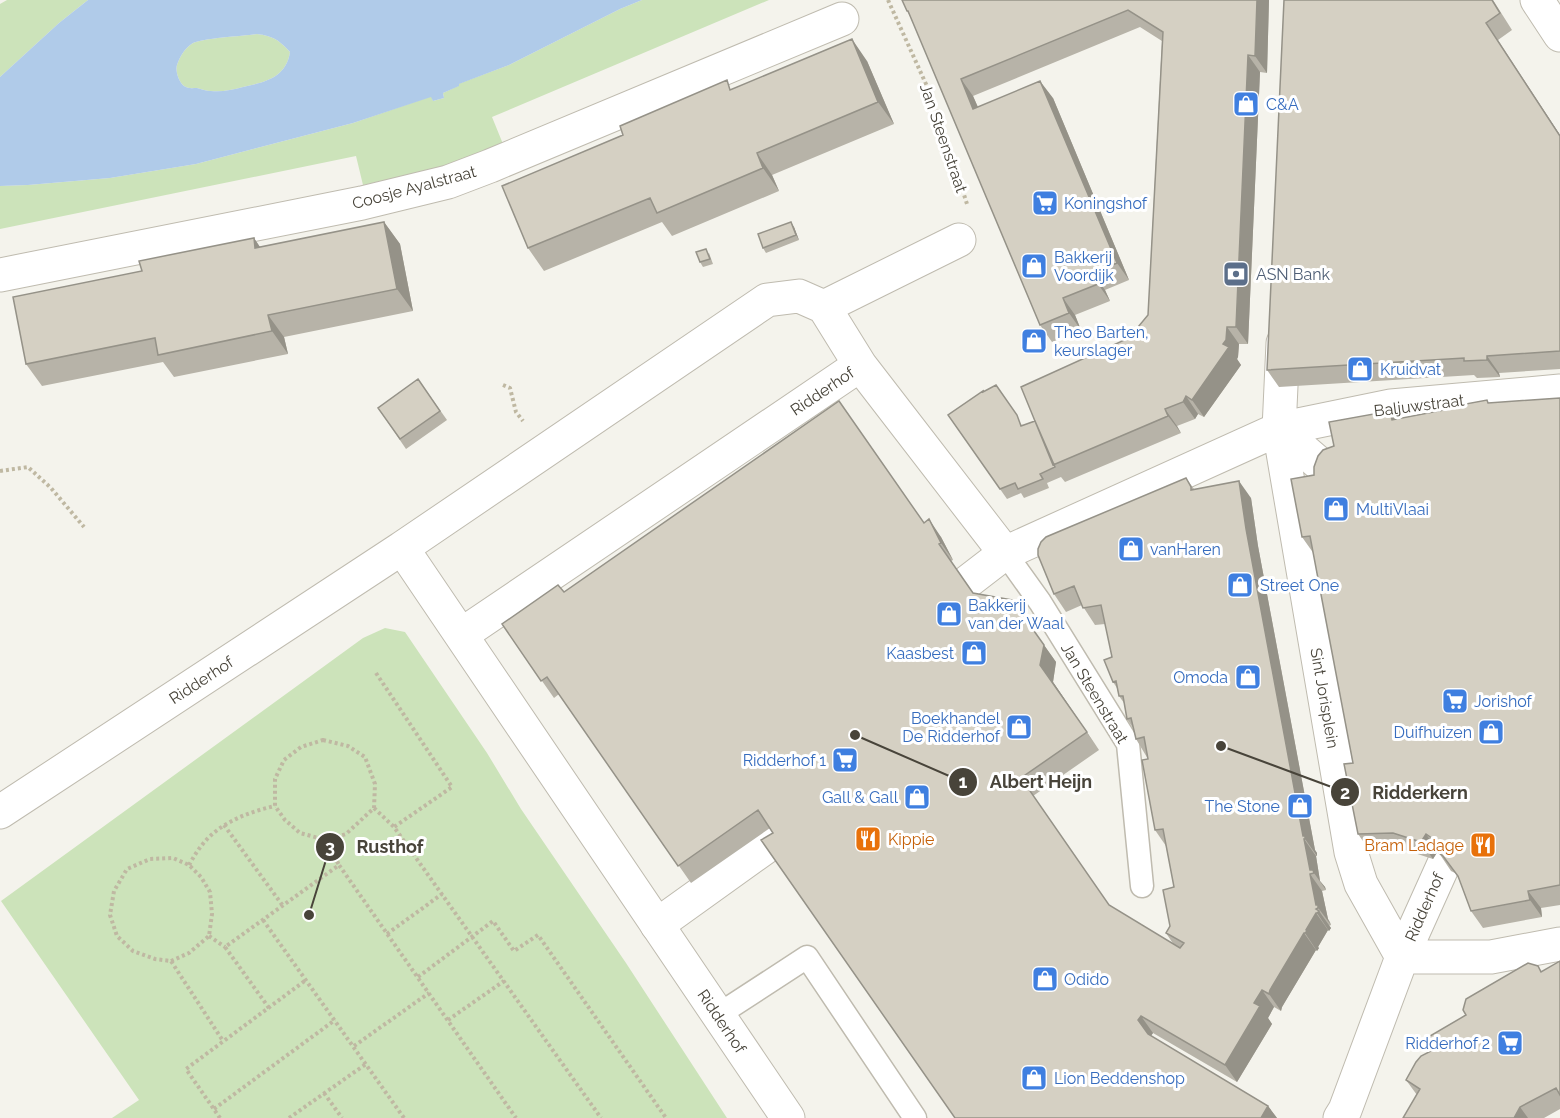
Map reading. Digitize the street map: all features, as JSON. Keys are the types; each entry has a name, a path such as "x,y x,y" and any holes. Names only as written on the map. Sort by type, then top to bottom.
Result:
{"street":[{"path":"1537,0 1560,35"},
{"name":"Coosje Ayalstraat","path":"0,274 362,203 448,182 842,19"},
{"path":"824,307 959,240"},
{"name":"Ridderhof","path":"0,812 402,548 767,300 799,296 824,307 860,365 461,635"},
{"path":"1280,429 1285,309"},
{"name":"Jan Steenstraat","path":"860,365 1005,553"},
{"name":"Baljuwstraat","path":"1280,429 1391,406 1560,391"},
{"path":"1280,429 1330,473"},
{"path":"966,583 1005,553 1280,429"},
{"name":"Sint Jorisplein","path":"1280,429 1351,852 1361,884 1402,957"},
{"name":"Ridderhof","path":"402,548 788,1118"},
{"path":"657,925 777,839"},
{"name":"Ridderhof","path":"1402,957 1447,857"},
{"path":"1347,1115 1402,957 1491,957 1560,944"}],"lane":[{"name":"Jan Steenstraat","path":"1005,553 1040,602 1128,744 1142,886"},
{"path":"718,1015 807,957 915,1118"}],"path":[{"name":"Jan Steenstraat","path":"888,0 935,104 968,207 959,240"},
{"path":"503,385 510,388 516,412 544,451"},
{"path":"0,471 28,467 51,488 84,527"},
{"path":"376,673 452,787 394,827"},
{"path":"323,740 348,746 365,757 375,784 374,808 346,834 326,840 300,833 285,820 275,806 275,780 284,760 301,747 323,740"},
{"path":"189,865 202,844 224,825 254,811 275,806"},
{"path":"374,808 394,827 601,1118"},
{"path":"224,825 283,906"},
{"path":"326,840 339,866 516,1118"},
{"path":"173,858 189,865 201,877 210,892 212,914 208,936 189,953 171,961 133,951 117,936 110,915 114,891 127,869 150,859 173,858"},
{"path":"225,947 339,866"},
{"path":"387,934 442,894"},
{"path":"263,920 404,1118"},
{"path":"418,977 494,921 514,951 538,935 666,1118"},
{"path":"208,936 225,947 268,1008"},
{"path":"171,961 223,1041"},
{"path":"220,1118 186,1069 306,980"},
{"path":"447,1020 504,981"},
{"path":"354,1046 429,993"},
{"path":"214,1109 335,1020"},
{"path":"290,1118 366,1064"},
{"path":"324,1093 342,1118"}],"green space":[{"path":"7,0 88,0 0,77 0,4"},
{"path":"642,0 769,0 492,117 503,144 460,161 417,174 363,185 356,156 0,229 0,186 110,178 196,164 353,123 432,96 433,101 444,98 443,93 458,84 509,65"},
{"path":"257,34 275,39 290,52 284,68 273,77 251,85 219,91 187,88 181,82 177,73 177,65 183,52 193,43 214,38"},
{"path":"385,628 405,632 727,1118 112,1118 139,1100 1,901 363,638"}],"water":[{"path":"88,0 642,0 509,65 459,84 443,93 444,98 433,101 431,97 353,123 196,164 110,178 0,186 0,77","holes":["257,34 272,37 290,52 284,68 273,77 251,85 219,91 187,88 181,82 177,73 177,65 183,52 193,43 214,38"]}],"building":[{"name":"Koningshof","path":"902,0 1257,0 1255,56 1248,55 1236,327 1227,327 1226,340 1223,344 1229,347 1192,400 1186,396 1183,402 1165,409 1168,416 1053,465 1021,387 1129,338 1148,315 1163,32 1128,10 961,79 973,109 1040,81 1117,263 1093,273 1098,284 1063,298 1069,313 1040,325"},
{"path":"1284,0 1492,0 1500,13 1486,23 1560,136 1560,351 1487,356 1487,360 1464,361 1464,358 1267,370"},
{"path":"852,39 878,102 757,153 763,168 657,213 650,198 528,248 502,186 623,135 620,126 727,80 730,90"},
{"path":"384,222 397,289 268,315 272,331 158,355 155,338 26,364 13,297 142,271 139,261 254,238 255,248"},
{"path":"791,222 796,235 763,248 758,234"},
{"path":"706,249 710,259 700,262 696,252"},
{"path":"418,379 440,411 400,439 378,408"},
{"path":"996,385 1017,415 1021,426 1035,421 1055,467 1040,474 1043,479 1018,489 1015,483 1000,489 948,415 983,391"},
{"name":"Jorishof","path":"1560,398 1560,885 1528,891 1530,900 1471,911 1458,876 1439,853 1443,846 1426,834 1421,842 1393,833 1358,834 1344,764 1353,763 1310,536 1302,537 1291,479 1314,475 1318,456 1323,450 1334,446 1329,422 1390,411 1392,420 1487,400 1488,403"},
{"name":"Ridderhof 1","path":"839,401 924,523 929,519 941,543 939,544 973,593 1012,600 1044,645 1040,665 1087,732 1021,778 1109,905 1180,948 1184,943 1166,933 1170,926 1163,890 1174,887 1163,829 1155,830 1142,760 1148,759 1144,737 1136,739 1131,718 1127,719 1123,696 1119,696 1116,681 1113,682 1104,660 1112,657 1101,605 1083,608 1074,586 1054,594 1038,555 1038,549 1046,537 1186,478 1191,490 1239,481 1303,836 1305,836 1310,870 1314,873 1310,874 1316,905 1318,905 1316,909 1319,911 1269,994 1262,990 1254,1003 1260,1006 1225,1065 1141,1016 1138,1020 1148,1034 1268,1106 1261,1118 955,1118 761,840 773,833 758,810 678,866 547,677 541,681 502,624 558,585 564,592"},
{"name":"Ridderhof 2","path":"1560,961 1560,1095 1556,1088 1520,1107 1514,1118 1403,1118 1420,1089 1406,1080 1421,1056 1437,1048 1430,1036 1466,1015 1463,1010 1466,999 1528,963 1538,966 1541,972"}],"place":[{"name":"C&A","path":"1246,104"},
{"name":"Koningshof","path":"1045,203"},
{"name":"Bakkerij Voordijk","path":"1034,266"},
{"name":"ASN Bank","path":"1236,274"},
{"name":"Theo Barten, keurslager","path":"1034,341"},
{"name":"Kruidvat","path":"1360,369"},
{"name":"MultiVlaai","path":"1336,509"},
{"name":"vanHaren","path":"1131,549"},
{"name":"Street One","path":"1240,585"},
{"name":"Bakkerij van der Waal","path":"949,614"},
{"name":"Kaasbest","path":"974,653"},
{"name":"Omoda","path":"1248,677"},
{"name":"Jorishof","path":"1455,701"},
{"name":"Boekhandel De Ridderhof","path":"1019,727"},
{"name":"Duifhuizen","path":"1491,732"},
{"name":"Albert Heijn","path":"855,735"},
{"name":"Ridderkern","path":"1221,746"},
{"name":"Ridderhof 1","path":"845,760"},
{"name":"Gall & Gall","path":"917,797"},
{"name":"The Stone","path":"1300,806"},
{"name":"Kippie","path":"868,839"},
{"name":"Bram Ladage","path":"1483,845"},
{"name":"Rusthof","path":"309,915"},
{"name":"Odido","path":"1045,979"},
{"name":"Ridderhof 2","path":"1510,1043"},
{"name":"Lion Beddenshop","path":"1034,1078"}]}
